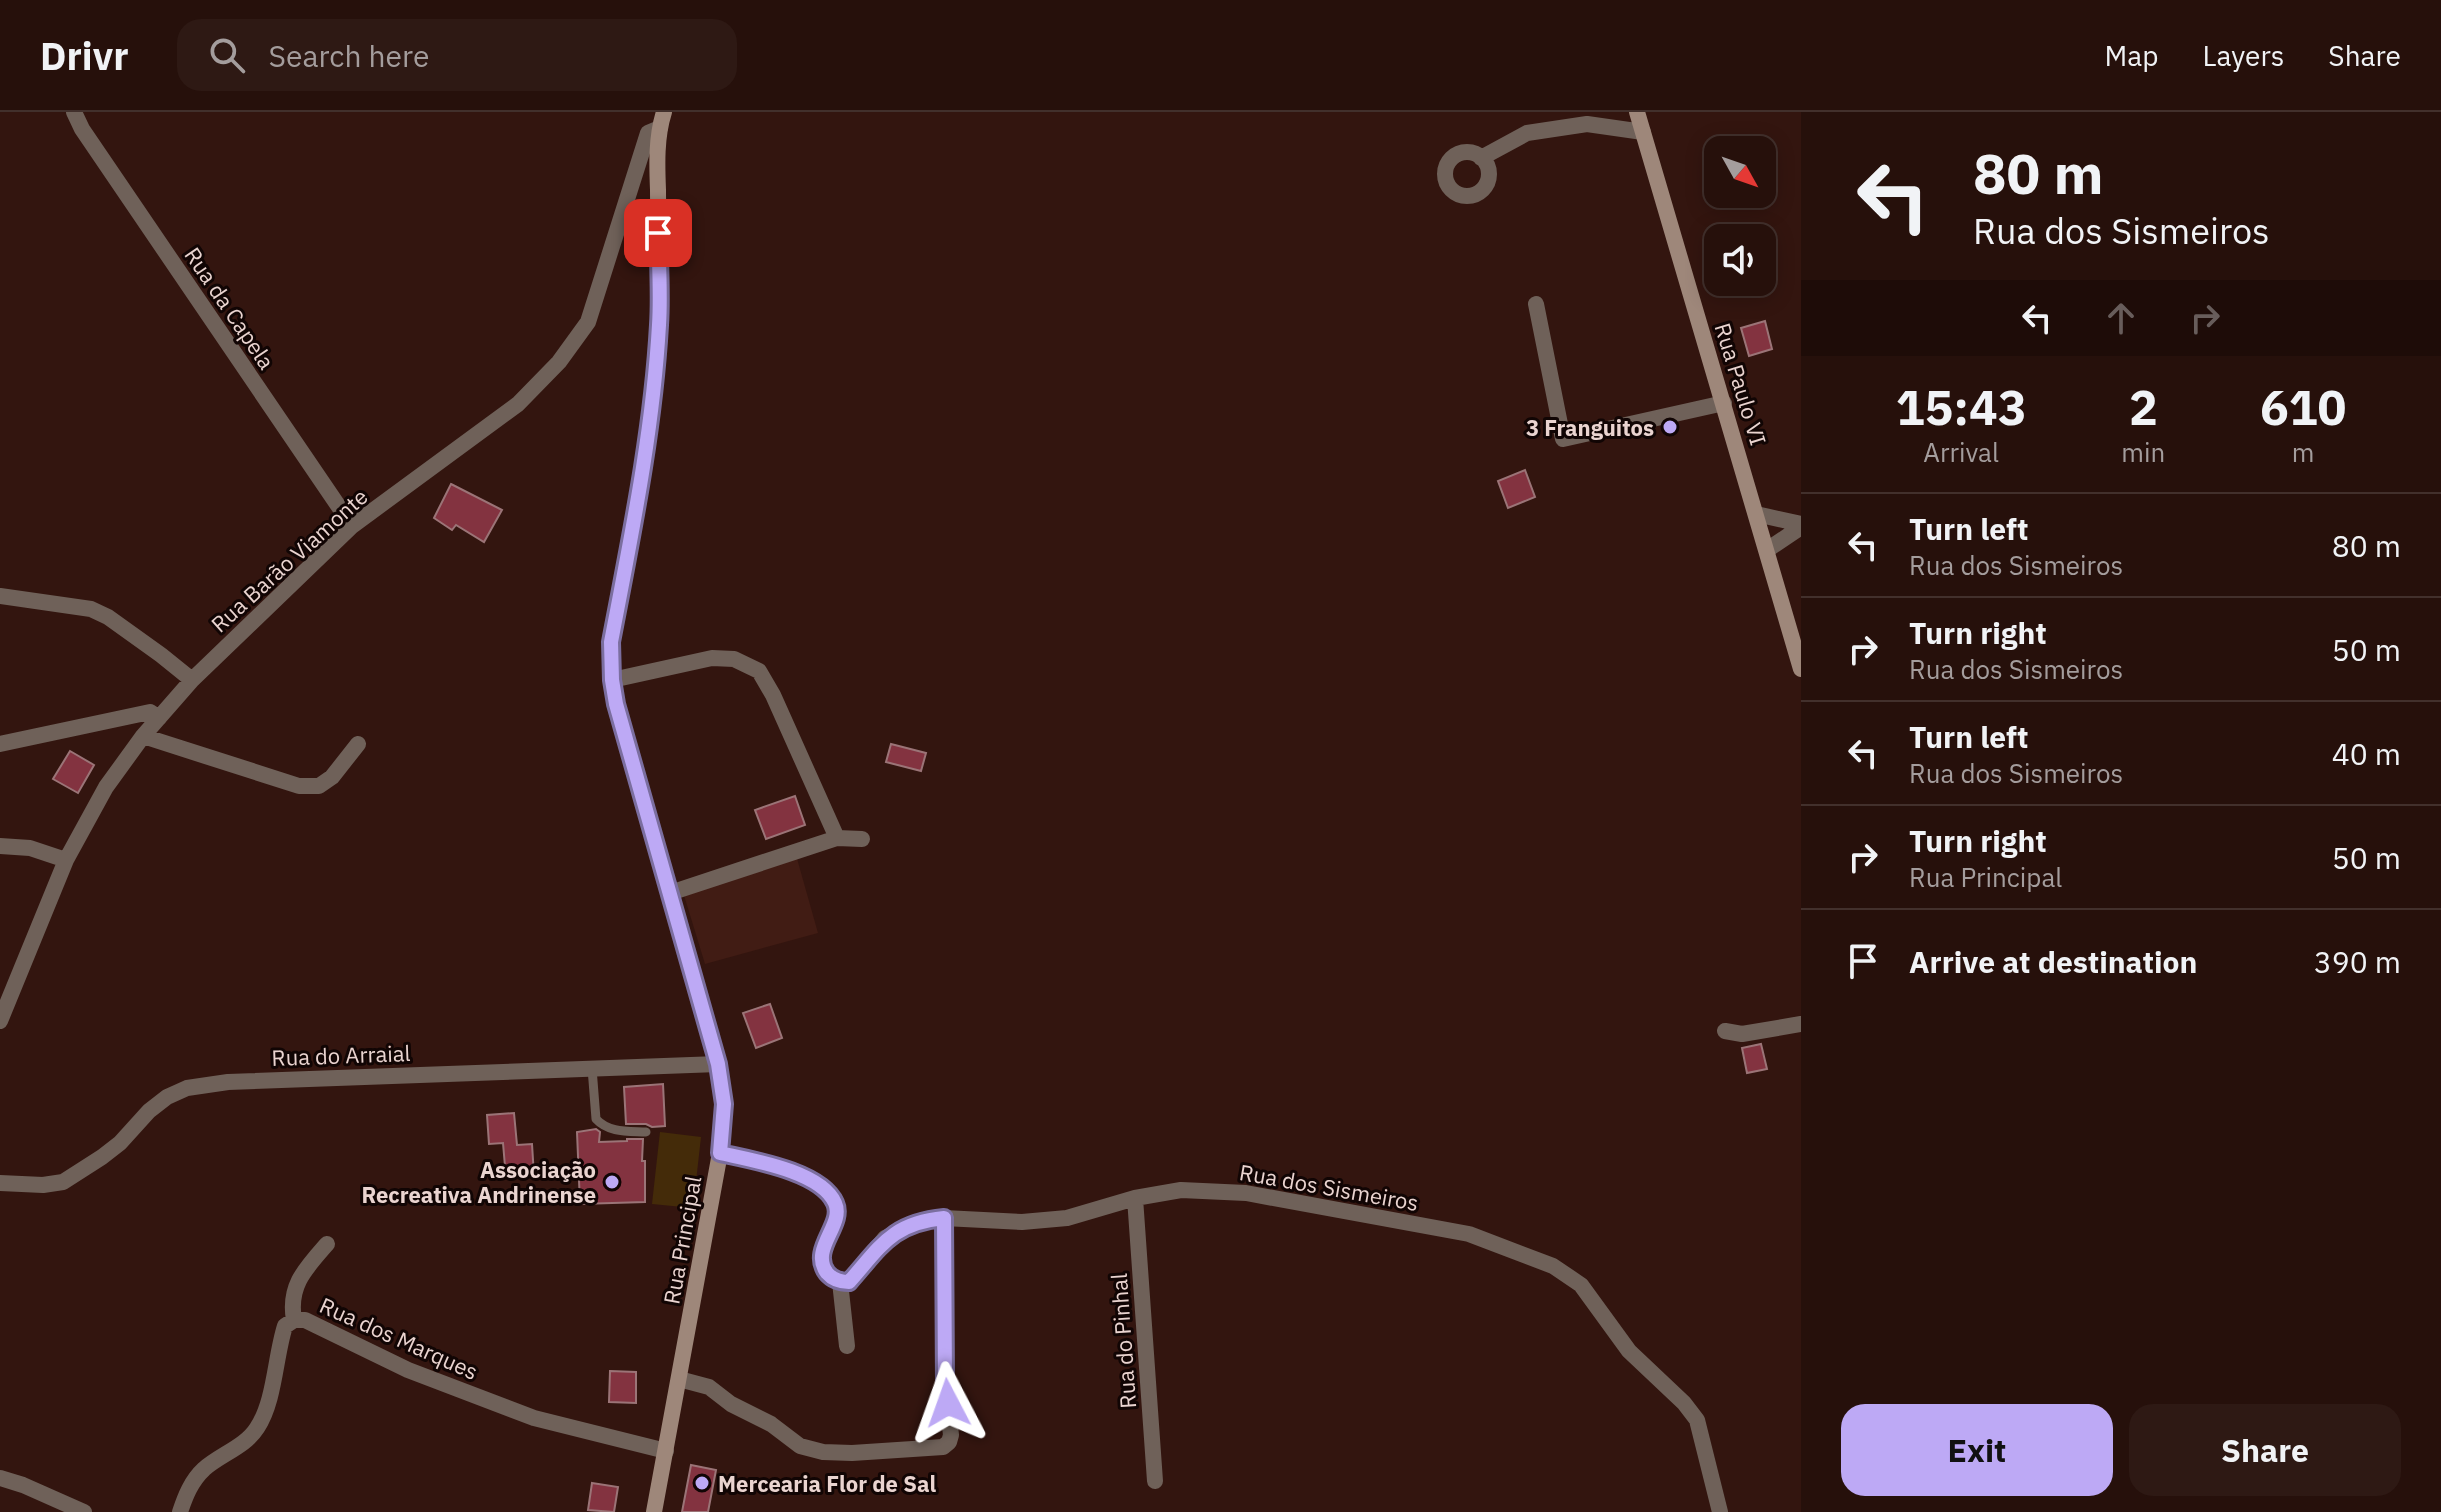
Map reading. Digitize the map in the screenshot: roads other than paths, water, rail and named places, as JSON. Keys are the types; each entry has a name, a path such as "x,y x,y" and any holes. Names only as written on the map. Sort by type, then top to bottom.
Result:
{"main road":[{"name":"Rua Paulo VI","path":"1637,112 1801,669"},
{"name":"Rua Principal","path":"654,1512 720,1153 724,1104 718,1064 616,704 612,680 611,642 647,446 656,370 660,321 657,173 662,120"}],"street":[{"name":"Rua da Capela","path":"74,112 82,129 352,526"},
{"name":"Rua Barão Viamonte","path":"0,1021 66,860 106,787 143,736 192,680 352,526 518,404 559,362 588,322 648,133 662,120"},
{"path":"1481,158 1527,133 1587,124 1643,132"},
{"path":"1536,304 1563,439 1724,403"},
{"path":"1756,514 1801,525"},
{"path":"1767,550 1801,525"},
{"path":"0,596 91,609 119,625 192,680"},
{"path":"612,680 712,658 734,659 759,671 773,695 837,838"},
{"path":"0,744 150,712 159,718"},
{"path":"143,736 299,786 319,786 332,777 358,744"},
{"path":"670,893 837,838 862,839"},
{"path":"0,846 30,848 66,860"},
{"path":"1725,1031 1742,1034 1801,1024"},
{"name":"Rua do Arraial","path":"0,1183 43,1185 71,1178 120,1143 161,1101 187,1088 201,1085 718,1064"},
{"path":"720,1153 765,1162 811,1180 831,1195 838,1207 823,1250 823,1265 829,1275 840,1282 847,1346"},
{"name":"Rua dos Sismeiros","path":"840,1282 849,1282 885,1238 923,1220 944,1218 1022,1222 1067,1218 1135,1198 1181,1190 1246,1193 1469,1234 1553,1266 1581,1285 1629,1351 1684,1403 1697,1420 1720,1512"},
{"name":"Rua do Pinhal","path":"1135,1198 1155,1481"},
{"path":"679,1379 709,1387 731,1404 771,1424 800,1446 823,1452 943,1447 951,1435 945,1382 944,1218"},
{"path":"294,1320 291,1303 295,1287 327,1244"},
{"name":"Rua dos Marques","path":"180,1512 188,1490 203,1470 242,1444 257,1428 267,1408 285,1326 294,1320 305,1320 408,1370 534,1418 666,1451"},
{"path":"0,1478 84,1512"}],"lane":[{"path":"592,1068 596,1119 601,1125 646,1132"}],"place":[{"name":"3 Franguitos","path":"1670,427"},
{"name":"Associação Recreativa Andrinense","path":"612,1182"},
{"name":"Mercearia Flor de Sal","path":"702,1483"}]}
